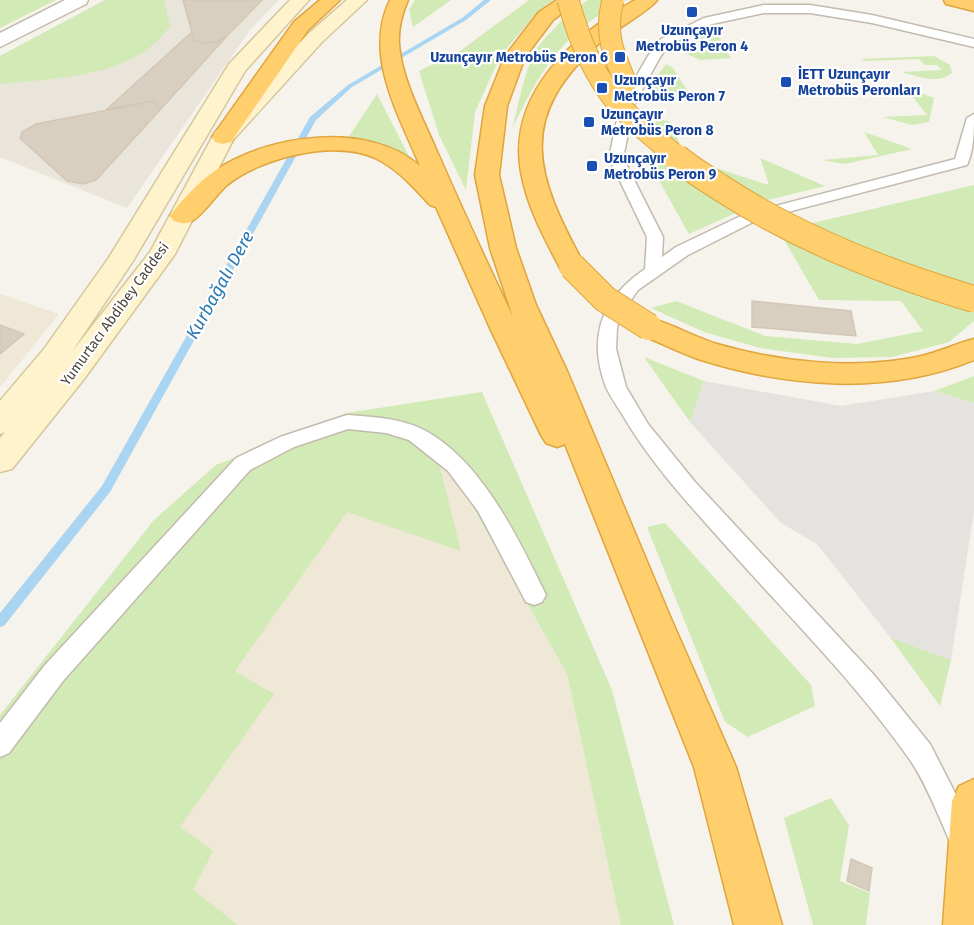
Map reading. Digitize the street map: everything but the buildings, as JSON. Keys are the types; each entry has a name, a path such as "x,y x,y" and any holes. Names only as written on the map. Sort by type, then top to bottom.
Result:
{"highway":[{"path":"223,136 301,26 331,0"},
{"path":"758,925 715,767 650,614 552,371 522,305 503,248 487,175 496,106 515,56 546,16 569,0 576,29 598,75 619,105 684,164 725,192 798,233 913,281 974,299"},
{"path":"613,0 608,14 608,42 628,87 672,152"},
{"path":"648,0 623,14 557,73 536,111 532,143 533,177 549,222 572,266 605,299 649,327 715,354 764,365 863,374 913,368 958,357 974,349"},
{"path":"953,0 973,2"},
{"path":"395,7 388,45 400,88 451,212 508,339 650,614"},
{"path":"183,216 228,173 270,154 299,147 346,144 380,152 399,162 451,212"},
{"path":"967,925 974,801"}],"main road":[{"path":"0,422 54,356 120,261 236,68 300,0"},
{"name":"Yumurtacı Abdibey Caddesi","path":"0,459 32,423 162,254 223,136 315,38 358,0"}],"street":[{"path":"0,41 79,0"}],"lane":[{"path":"653,271 655,237 616,158 627,105 654,56 665,42 708,21 764,9 810,9 872,19 974,43"},
{"path":"970,854 921,753 865,683 687,488 641,429 616,387 607,349 608,327 615,309 632,286 682,251 751,217 962,162 974,118"},
{"path":"0,744 54,673 243,464 287,442 347,422 386,426 416,435 455,465 486,505 534,595"}],"shaded area":[{"path":"105,0 279,0 250,30 127,208 0,157 0,56"},
{"path":"0,294 59,314 0,387"},
{"path":"704,381 841,406 934,391 974,403 974,511 951,660 890,637 817,544 781,523 690,422"},
{"path":"430,433 567,674 621,925 0,925 0,715 154,520 216,465"}],"green space":[{"path":"0,0 56,0 0,28"},
{"path":"105,0 164,0 170,26 155,43 137,56 116,66 69,77 0,84 0,56"},
{"path":"415,0 451,0 413,27 409,10"},
{"path":"529,0 553,0 539,10 501,55 475,112 466,190 439,135 419,71 460,51"},
{"path":"588,0 627,0 587,23 571,37 533,88 512,129 524,80 535,52 559,24"},
{"path":"715,30 731,58 700,60 685,53 687,45"},
{"path":"934,56 950,65 952,73 946,77 934,79 901,72 942,70 937,65 925,65 919,59 866,61 860,59"},
{"path":"666,64 673,68 692,98 657,101 644,94"},
{"path":"906,88 934,98 929,122 912,125 883,117 927,115"},
{"path":"377,94 412,162 391,148 348,138"},
{"path":"651,116 672,123 685,158 769,185 760,158 825,186 760,202 689,234 653,170"},
{"path":"864,132 912,149 845,164 822,160 878,155"},
{"path":"974,185 974,321 949,342 892,357 832,358 760,348 704,332 651,308 676,301 765,336 857,344 923,331 901,301 819,300 779,231"},
{"path":"644,357 704,381 690,422"},
{"path":"974,376 974,403 934,391"},
{"path":"482,392 612,690 674,925 621,925 567,674 432,435 461,551 347,512 235,671 274,694 180,827 213,851 193,890 238,925 0,925 0,715 154,520 216,465 347,413"},
{"path":"665,523 811,685 815,706 748,737 725,722 647,527"},
{"path":"890,637 951,660 940,706"},
{"path":"831,798 849,825 840,881 870,893 866,925 813,925 784,818"}],"waterway":[{"name":"Kurbağalı Dere","path":"0,622 106,489 313,119 350,86 464,19 488,0"}],"place":[{"name":"Uzunçayır Metrobüs Peron 4","path":"692,12"},
{"name":"Uzunçayır Metrobüs Peron 6","path":"620,57"},
{"name":"İETT Uzunçayır Metrobüs Peronları","path":"786,82"},
{"name":"Uzunçayır Metrobüs Peron 7","path":"602,88"},
{"name":"Uzunçayır Metrobüs Peron 8","path":"589,122"},
{"name":"Uzunçayır Metrobüs Peron 9","path":"592,166"}]}
